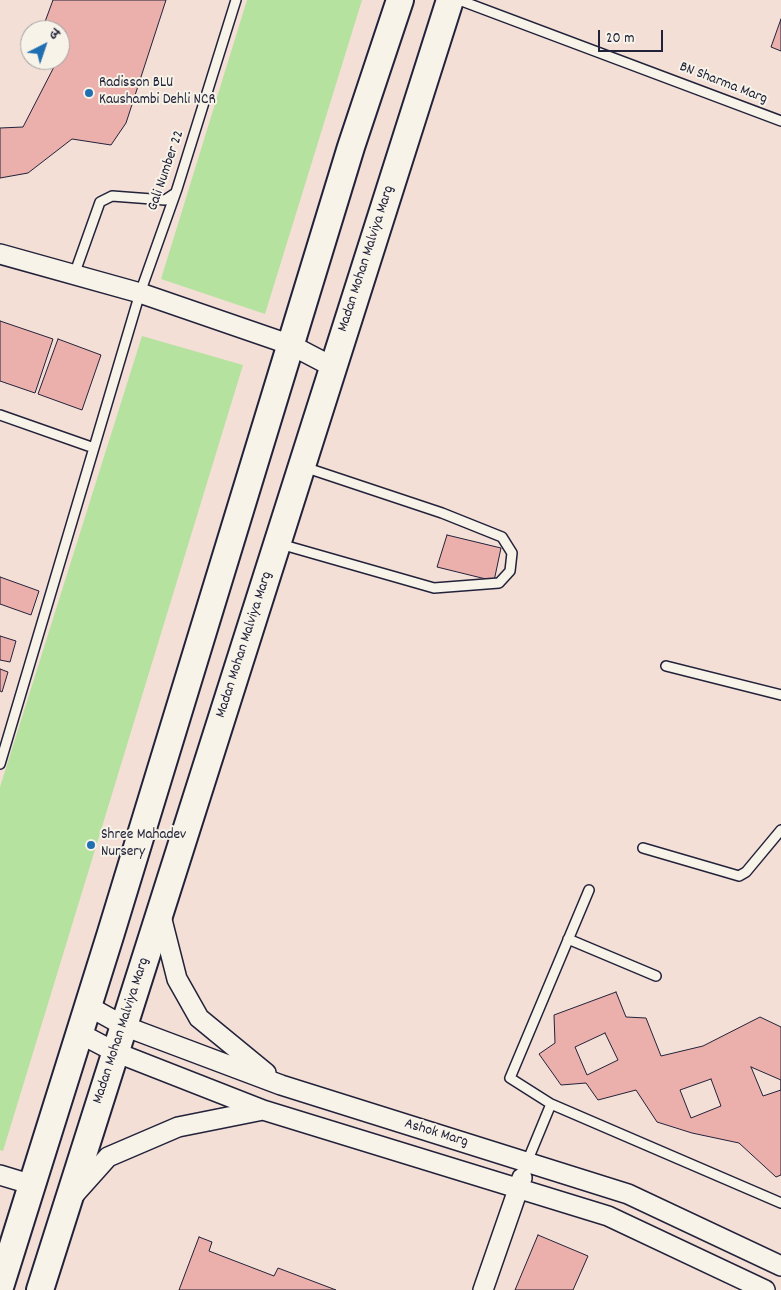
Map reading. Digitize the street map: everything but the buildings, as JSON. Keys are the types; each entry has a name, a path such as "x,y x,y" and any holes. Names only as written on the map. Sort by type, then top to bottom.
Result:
{"main road":[{"path":"0,1288 351,147 400,0"},
{"name":"Madan Mohan Malviya Marg","path":"40,1290 450,0"}],"street":[{"path":"0,254 140,293 290,344 333,367"},
{"path":"160,911 177,979 199,1018 229,1045 281,1085"},
{"name":"Ashok Marg","path":"88,1006 124,1026 281,1085 628,1194 781,1266"},
{"name":"Ashok Marg","path":"79,1033 115,1052 263,1110 608,1216 765,1290"},
{"path":"68,1203 108,1157 178,1127 263,1110"},
{"path":"483,1290 527,1162"},
{"path":"0,1176 33,1185"}],"lane":[{"name":"Gali Number 22","path":"0,764 140,293 236,0"},
{"name":"BN Sharma Marg","path":"459,0 781,121"},
{"path":"74,275 100,202 112,196 165,200 174,194"},
{"path":"0,415 94,448"},
{"path":"277,544 434,588 499,583 510,571 512,552 502,538 442,512 301,466"},
{"path":"666,666 781,695"},
{"path":"643,848 739,876 746,872 781,830"},
{"path":"589,890 510,1078 551,1104 781,1202"},
{"path":"568,939 656,976"},
{"path":"527,1162 551,1104"}],"green space":[{"path":"247,0 362,0 265,314 161,279"},
{"path":"142,336 243,365 3,1151 0,1150 0,787"}],"place":[{"name":"Radisson BLU Kaushambi Dehli NCR","path":"89,93"},
{"name":"Shree Mahadev Nursery","path":"91,845"}]}
